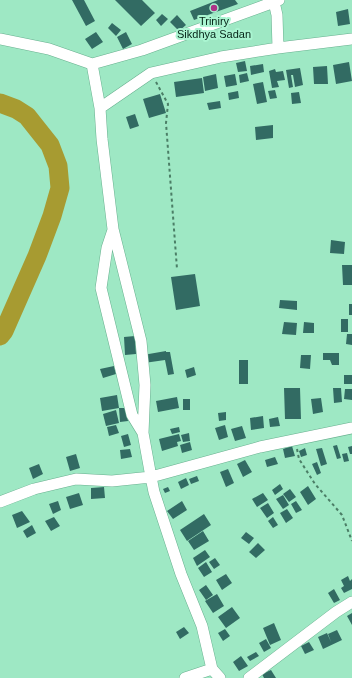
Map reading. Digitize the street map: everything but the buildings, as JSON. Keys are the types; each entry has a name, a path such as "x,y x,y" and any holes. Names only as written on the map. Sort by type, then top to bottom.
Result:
{"street":[{"path":"0,39 49,49 92,64 142,50 277,1 278,48"},
{"path":"100,108 150,73 221,57 352,39"},
{"path":"92,64 100,108 102,139 110,194 113,229 140,341 145,386 143,433 154,492 181,574 202,626 212,669 220,678"},
{"path":"113,229 107,248 101,288 132,415 143,433"},
{"path":"0,502 34,489 76,479 112,481 151,477 260,447 352,428"},
{"path":"249,678 336,612 352,602"},
{"path":"185,678 212,669"}],"path":[{"path":"150,73 159,86 168,104 166,123 177,269"},
{"path":"294,440 299,459 315,484 342,515 352,541"}],"waterway":[{"path":"0,103 16,109 27,116 50,145 58,166 60,188 52,216 37,256 4,331 0,336"}],"place":[{"name":"Triniry Sikdhya Sadan","path":"214,8"}]}
